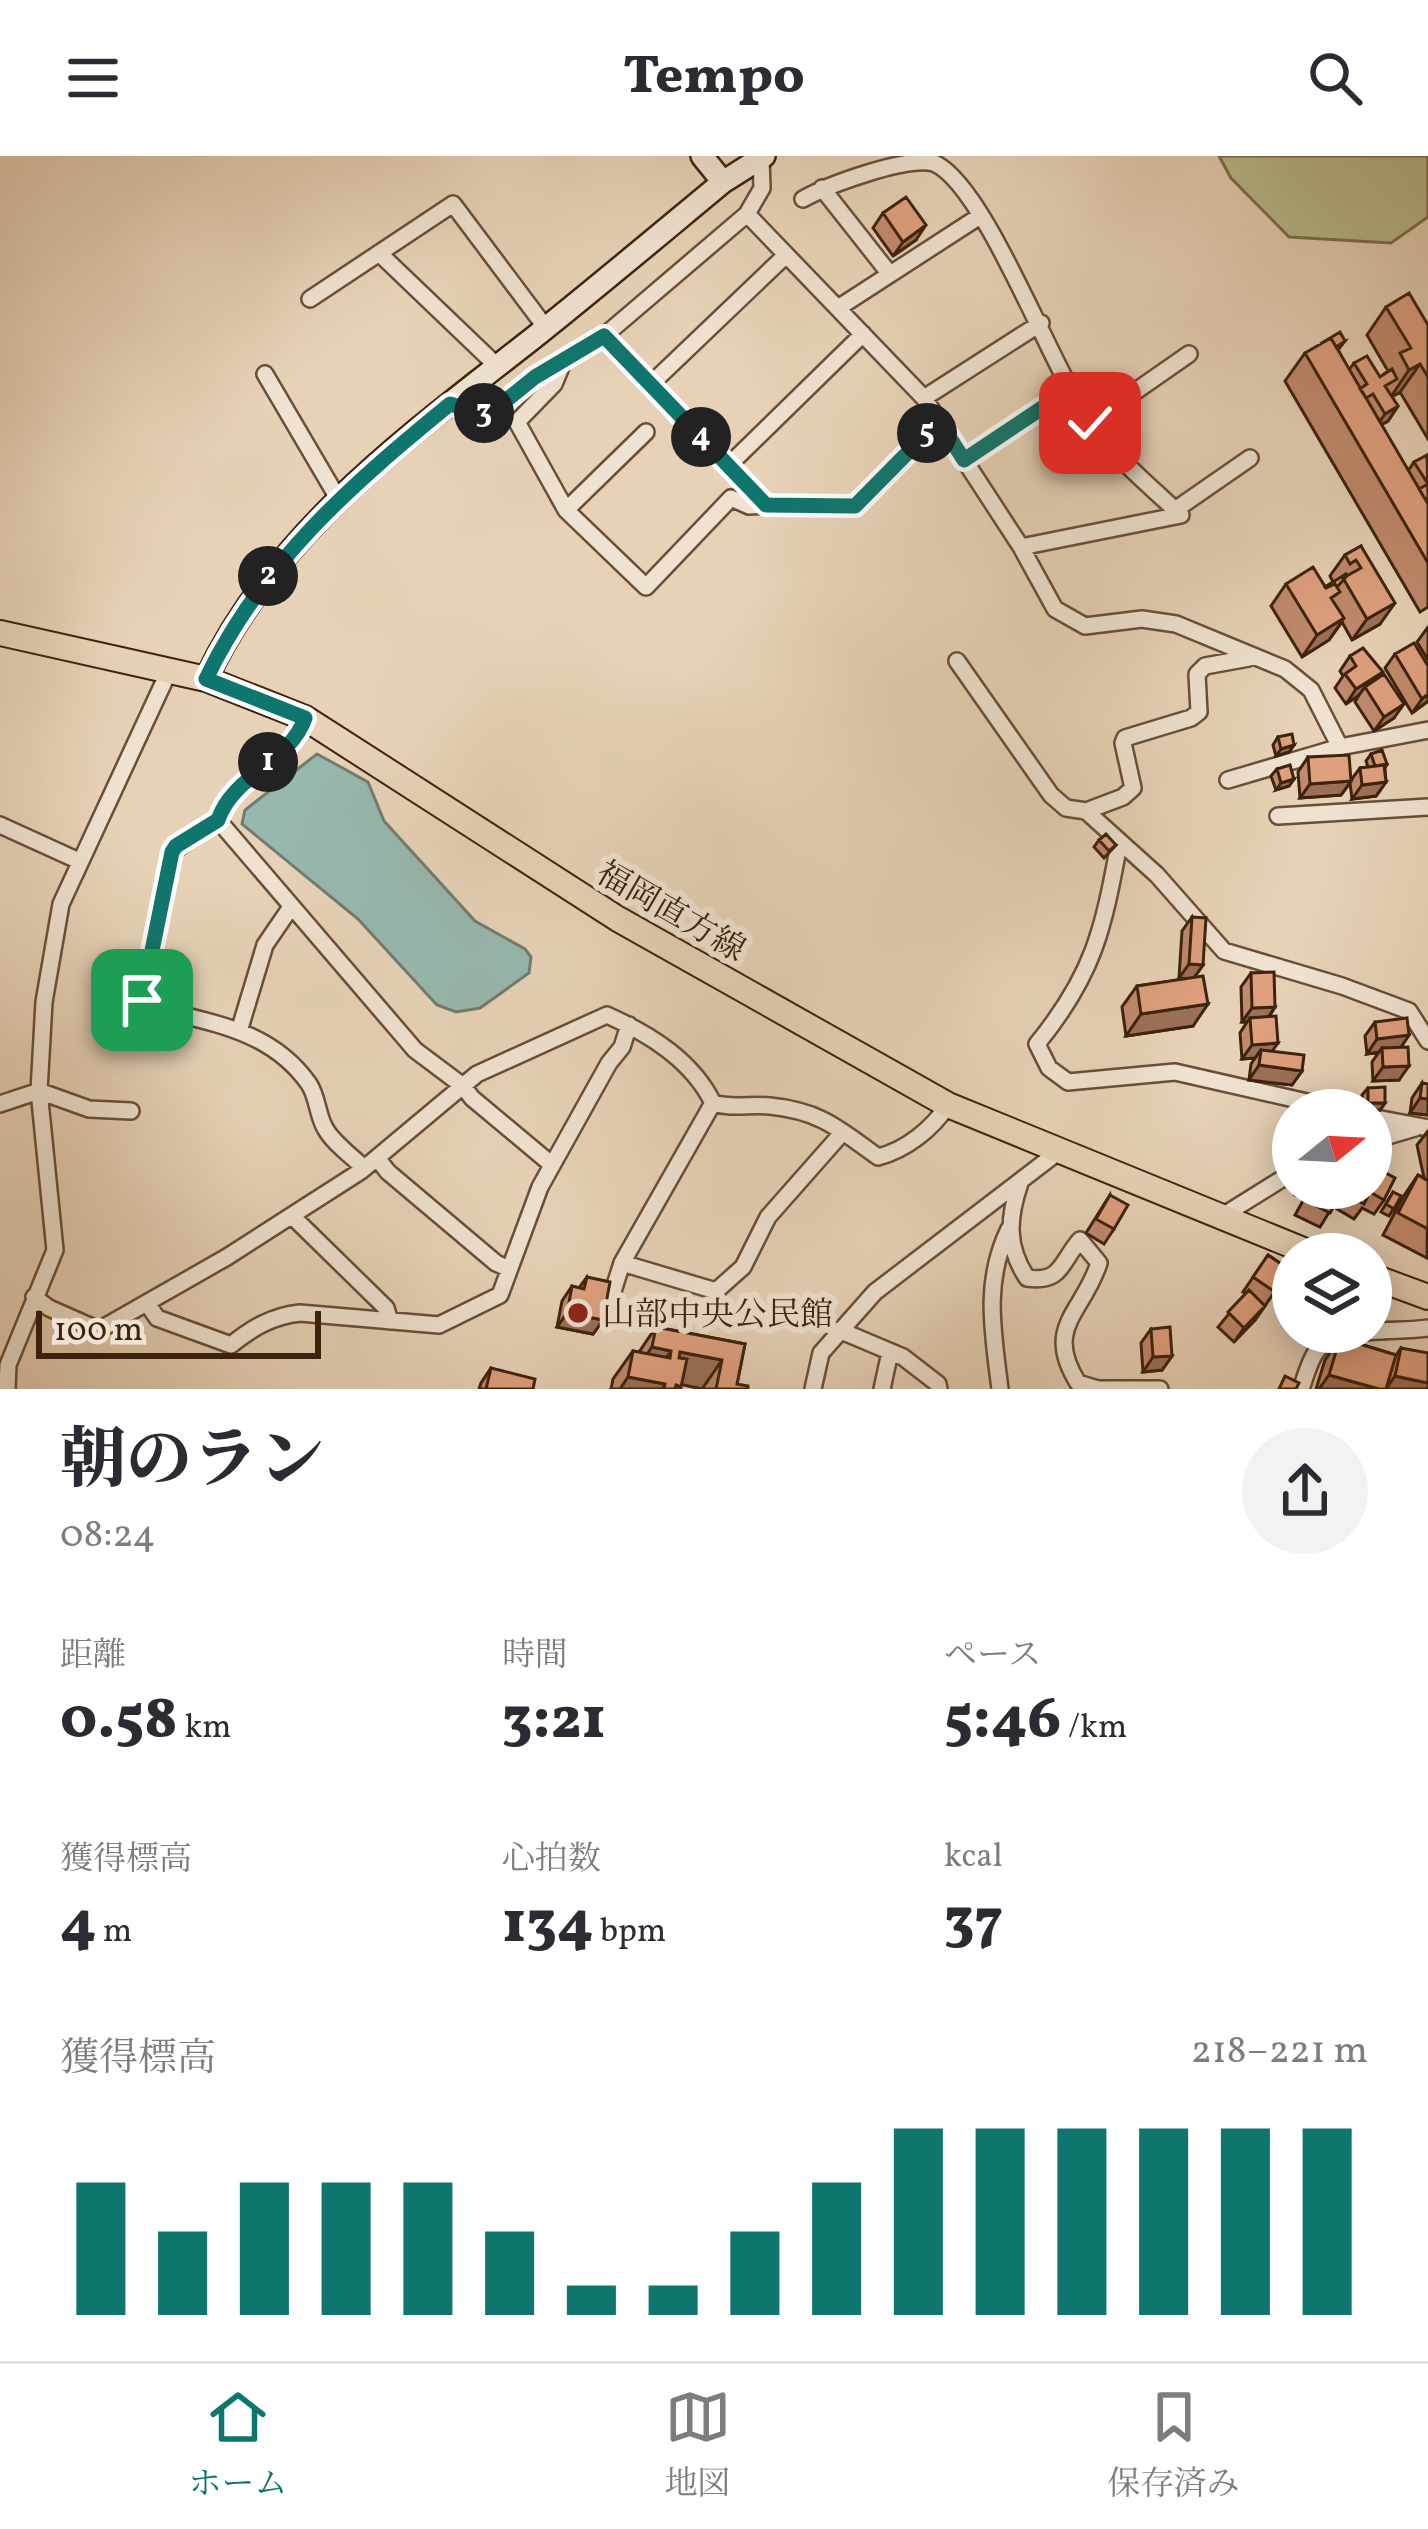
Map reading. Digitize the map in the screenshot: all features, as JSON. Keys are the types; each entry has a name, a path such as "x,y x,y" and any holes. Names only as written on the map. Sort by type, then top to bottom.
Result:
{"main road":[{"name":"福岡直方線","path":"0,633 206,679 305,718 618,919 949,1105 1272,1236"},
{"path":"1392,1281 1425,1290"}],"street":[{"path":"702,156 723,182"},
{"path":"206,679 246,604 282,557 339,500 723,182 762,157"},
{"path":"450,404 488,415 535,377 604,336 747,214 762,188 762,157"},
{"path":"802,199 834,182 923,159 940,165 980,216 1041,323 1069,390 1090,423 1180,515 1021,547"},
{"path":"822,188 890,273"},
{"path":"310,299 453,204 546,328"},
{"path":"747,214 924,398 1021,547 1055,609 1084,626 1142,619 1176,624 1285,669 1311,690 1340,747"},
{"path":"838,308 980,216"},
{"path":"379,253 497,366"},
{"path":"651,384 786,255"},
{"path":"924,398 1041,323"},
{"path":"728,466 863,334"},
{"path":"604,336 766,505"},
{"path":"1090,423 1189,354"},
{"path":"564,360 554,384 517,422 566,510 646,587 731,499 749,506 855,506 939,421"},
{"path":"266,374 339,500"},
{"path":"964,460 1069,390"},
{"path":"566,510 646,432"},
{"path":"1175,510 1250,458"},
{"path":"957,661 1051,795 1066,808 1087,811 1133,788 1125,738 1199,712 1197,674 1205,666 1252,658"},
{"path":"7,1389 8,1365 55,1250 39,1091 44,1002 61,904 169,670"},
{"path":"305,718 299,736 224,802 218,820 172,852 142,1000 166,1012 239,1028 301,1074 313,1089 325,1128 507,1268"},
{"path":"1228,780 1340,747 1428,730"},
{"path":"1278,816 1428,806"},
{"path":"1087,811 1157,874 1224,951 1408,1011 1428,1041"},
{"path":"218,820 415,1050 551,1164"},
{"path":"0,825 80,861"},
{"path":"1119,844 1103,932 1070,1004 1037,1044 1049,1068 1068,1082 1174,1072 1272,1094"},
{"path":"239,1028 265,946 291,907"},
{"path":"34,1297 99,1330 292,1216 371,1163 477,1074 607,1015 662,1044 706,1089 713,1103 806,1110 878,1157 892,1154 936,1124 949,1105"},
{"path":"147,1303 157,1318 231,1346 256,1326 282,1315 440,1325 500,1295 551,1164 622,1047 629,1025"},
{"path":"0,1104 39,1091 89,1108 131,1111"},
{"path":"609,1304 622,1263 713,1103"},
{"path":"1392,1121 1423,1128"},
{"path":"1392,1136 1423,1128"},
{"path":"622,1263 716,1292 743,1267 768,1217 843,1132"},
{"path":"813,1389 821,1353 874,1292 1058,1151"},
{"path":"1020,1183 1009,1229 1019,1265 1028,1278 1047,1281 1055,1276 1080,1240 1099,1263 1061,1331 1078,1383 1098,1389 1160,1389"},
{"path":"1224,1215 1272,1185"},
{"path":"292,1216 386,1308 389,1321"},
{"path":"1000,1389 990,1309 995,1258 1009,1229"},
{"path":"1301,1389 1317,1349 1344,1333 1392,1334 1428,1328"},
{"path":"839,1330 890,1352 939,1389"},
{"path":"882,1389 890,1352"}],"green space":[{"path":"1219,156 1428,156 1428,217 1391,243 1289,237 1231,178"}],"water":[{"path":"317,754 368,782 384,821 475,921 525,949 531,957 529,973 480,1008 456,1012 437,1005 358,919 242,824 245,810"}],"building":[{"path":"906,197 926,225 903,242 883,213"},
{"path":"1409,293 1428,325 1428,377 1420,364 1409,370 1400,353 1411,348 1386,307"},
{"path":"1340,332 1345,341 1336,347 1331,338 1320,344"},
{"path":"1331,338 1428,504 1428,563 1305,353"},
{"path":"1367,356 1380,377 1392,369 1397,379 1385,386 1398,406 1385,414 1373,394 1366,398 1360,389 1367,384 1354,363"},
{"path":"1427,455 1428,483 1414,462"},
{"path":"1361,546 1395,603 1367,619 1343,578 1361,568 1356,560 1350,564 1345,555"},
{"path":"1313,567 1326,588 1335,584 1340,592 1331,598 1344,618 1317,635 1286,584"},
{"path":"1414,643 1428,666 1428,694 1422,699 1395,654"},
{"path":"1363,648 1383,672 1356,689 1345,674 1356,666 1350,656"},
{"path":"1384,674 1404,704 1384,717 1365,687"},
{"path":"1292,734 1294,745 1281,749 1278,737"},
{"path":"1382,750 1387,764 1375,766 1371,754"},
{"path":"1349,755 1351,781 1310,784 1308,757"},
{"path":"1290,765 1294,779 1281,783 1277,769"},
{"path":"1384,765 1386,782 1362,785 1360,768"},
{"path":"1106,834 1116,845 1109,851 1099,840"},
{"path":"1192,917 1206,918 1203,965 1189,964"},
{"path":"1274,972 1275,1007 1252,1008 1251,973"},
{"path":"1203,976 1208,1004 1141,1014 1137,986"},
{"path":"1276,1016 1278,1043 1252,1045 1250,1018"},
{"path":"1407,1018 1409,1035 1377,1039 1375,1022"},
{"path":"1408,1047 1409,1066 1383,1067 1382,1048"},
{"path":"1261,1050 1304,1055 1302,1071 1259,1065"},
{"path":"1422,1083 1428,1084 1428,1099 1420,1098"},
{"path":"1418,1175 1428,1181 1428,1229 1398,1213"},
{"path":"1110,1195 1128,1205 1114,1229 1096,1219"},
{"path":"1268,1255 1272,1258 1272,1290 1253,1277"},
{"path":"587,1277 610,1282 603,1320 567,1313 572,1286 584,1289"},
{"path":"1249,1290 1265,1306 1244,1328 1228,1312"},
{"path":"656,1327 745,1344 737,1384 748,1389 716,1389 722,1360 680,1352 679,1358 687,1359 681,1387 664,1389 665,1384 628,1377 633,1351 670,1358 671,1351 652,1347"},
{"path":"1170,1327 1172,1356 1153,1357 1151,1329"},
{"path":"1401,1348 1428,1353 1428,1383 1395,1376"},
{"path":"1336,1353 1396,1355 1386,1389 1329,1375"},
{"path":"491,1368 535,1379 533,1389 486,1389"},
{"path":"1285,1376 1299,1383 1296,1389 1279,1389"}],"place":[{"name":"山部中央公民館","path":"578,1313"}],"route":[{"path":"142,1000 172,852 218,820 224,802 299,736 305,718 206,679 220,650 246,604 282,557 450,404 488,415 535,377 604,336 766,505 855,506 939,421 964,460 1069,390 1090,423"}]}
